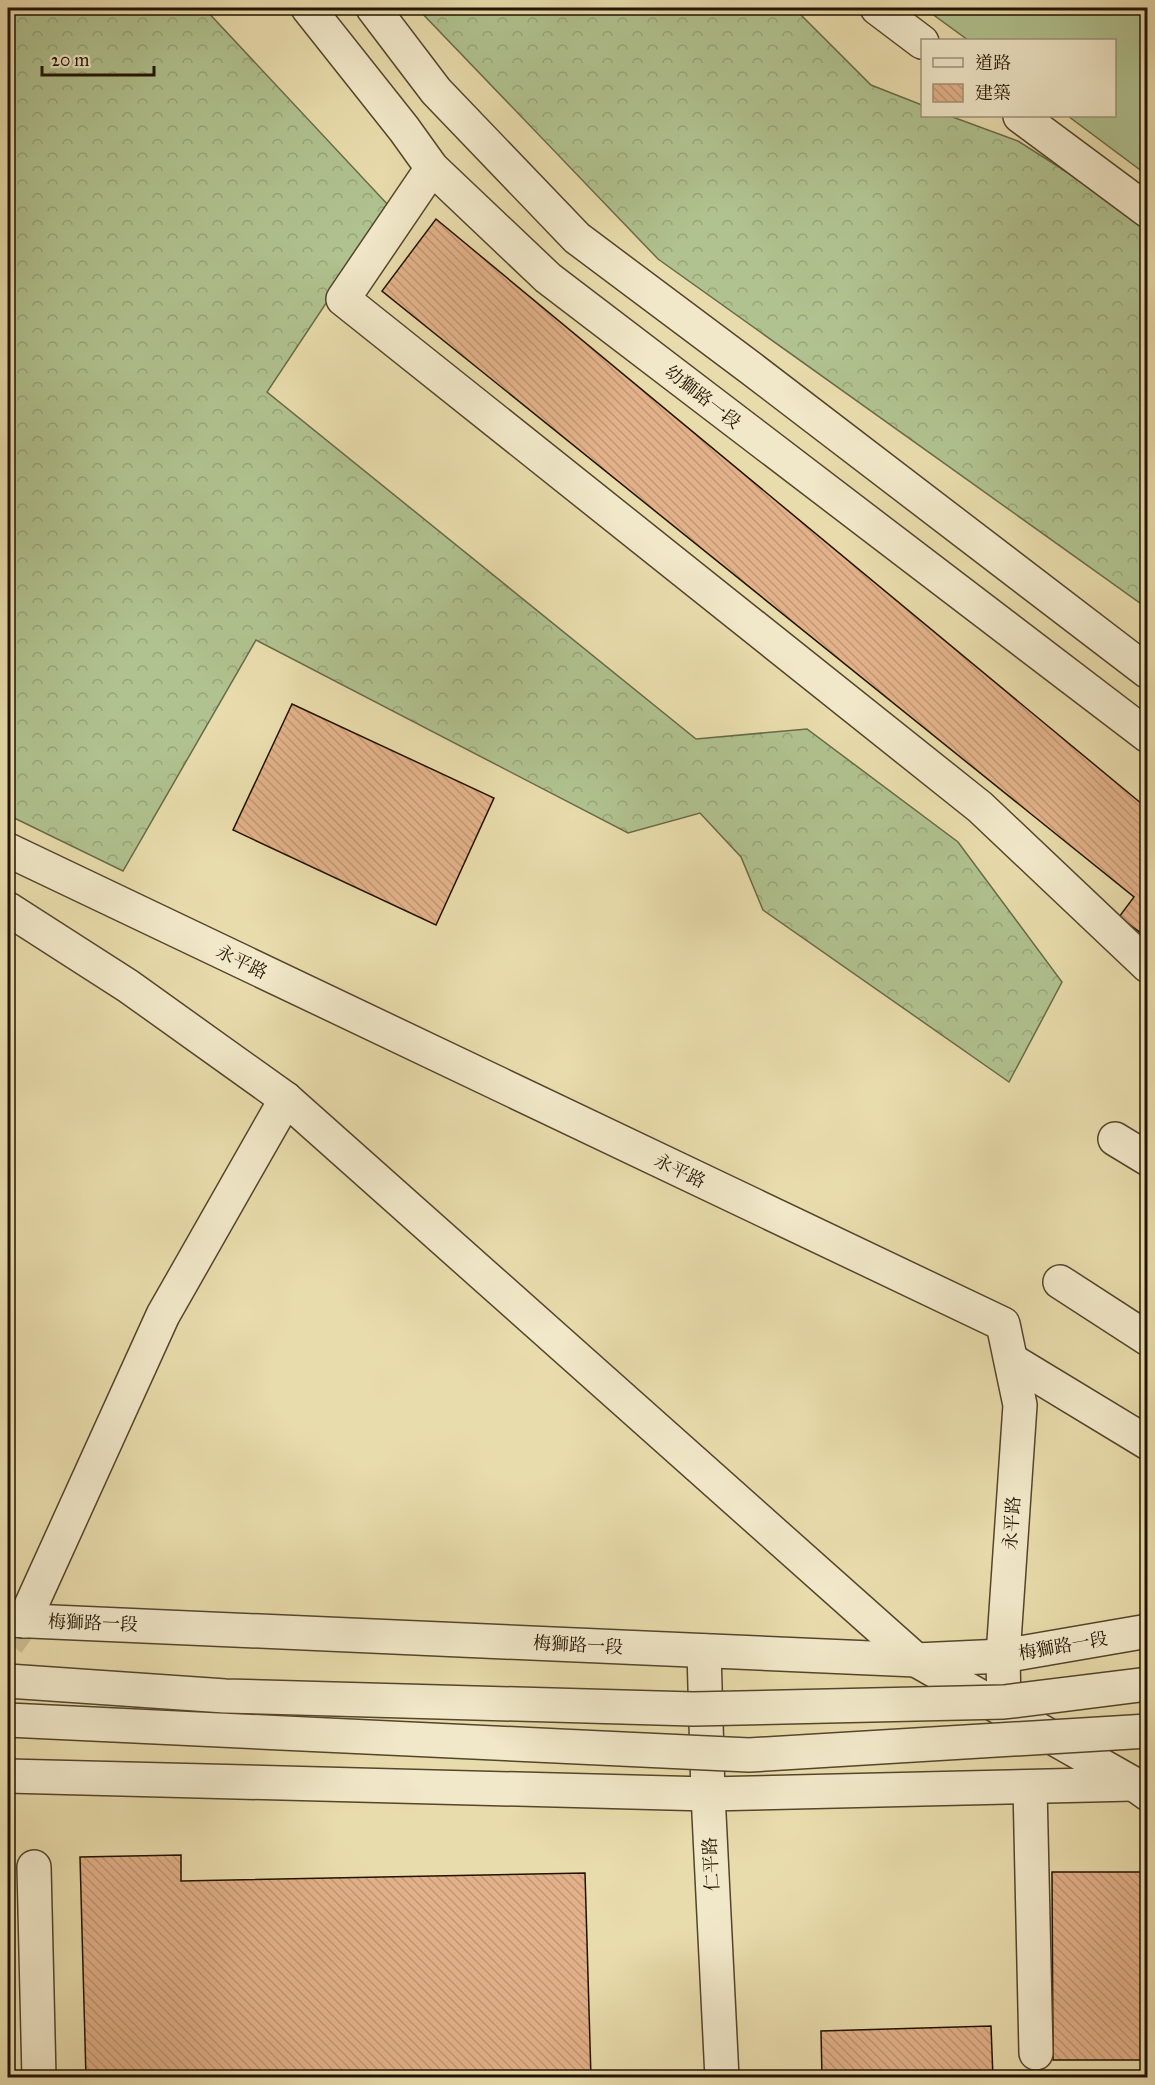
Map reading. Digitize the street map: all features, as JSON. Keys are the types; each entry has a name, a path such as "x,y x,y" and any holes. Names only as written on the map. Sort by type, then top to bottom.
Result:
{"street":[{"name":"幼獅路一段","path":"308,8 432,168 548,278 1148,736"},
{"path":"373,8 436,91 576,238 1148,672"},
{"path":"877,8 921,41"},
{"path":"1021,117 1148,211"},
{"path":"432,168 344,299 980,807 1148,966"},
{"name":"永平路","path":"8,850 1003,1324 1020,1405 1003,1656 1004,1710"},
{"path":"8,909 128,986 286,1099 916,1660 1143,1787"},
{"path":"16,1620 163,1314 286,1099"},
{"path":"1115,1139 1148,1159"},
{"path":"1060,1282 1148,1339"},
{"path":"1011,1360 1148,1443"},
{"name":"梅獅路一段","path":"16,1620 916,1660 1003,1656 1148,1631"},
{"name":"仁平路","path":"704,1651 708,1794 722,2078"},
{"path":"8,1681 225,1696 693,1709 1004,1702 1148,1684"},
{"path":"8,1720 749,1755 1148,1731"},
{"path":"8,1776 708,1794 1030,1787 1143,1787"},
{"path":"1030,1787 1036,2053"},
{"path":"34,1867 39,2078"}],"green space":[{"path":"8,8 204,8 390,207 267,392 696,739 807,729 958,842 1062,982 1009,1082 763,910 741,857 700,813 628,833 256,640 123,871 8,815"},
{"path":"417,8 794,8 871,85 921,105 921,117 953,117 1018,141 1147,223 1147,608 658,259"},
{"path":"924,8 1147,8 1147,175 1069,117 1116,117 1116,39 967,39"}],"building":[{"path":"436,219 1148,809 1148,938 1119,917 1134,897 382,291"},
{"path":"292,704 494,798 436,925 233,830"},
{"path":"181,1855 181,1881 585,1873 591,2078 86,2078 80,1857"},
{"path":"1052,1872 1148,1872 1148,2060 1053,2060"},
{"path":"991,2026 993,2078 822,2078 821,2031"}],"tunnel":[{"path":"8,1643 24,1621"}]}
